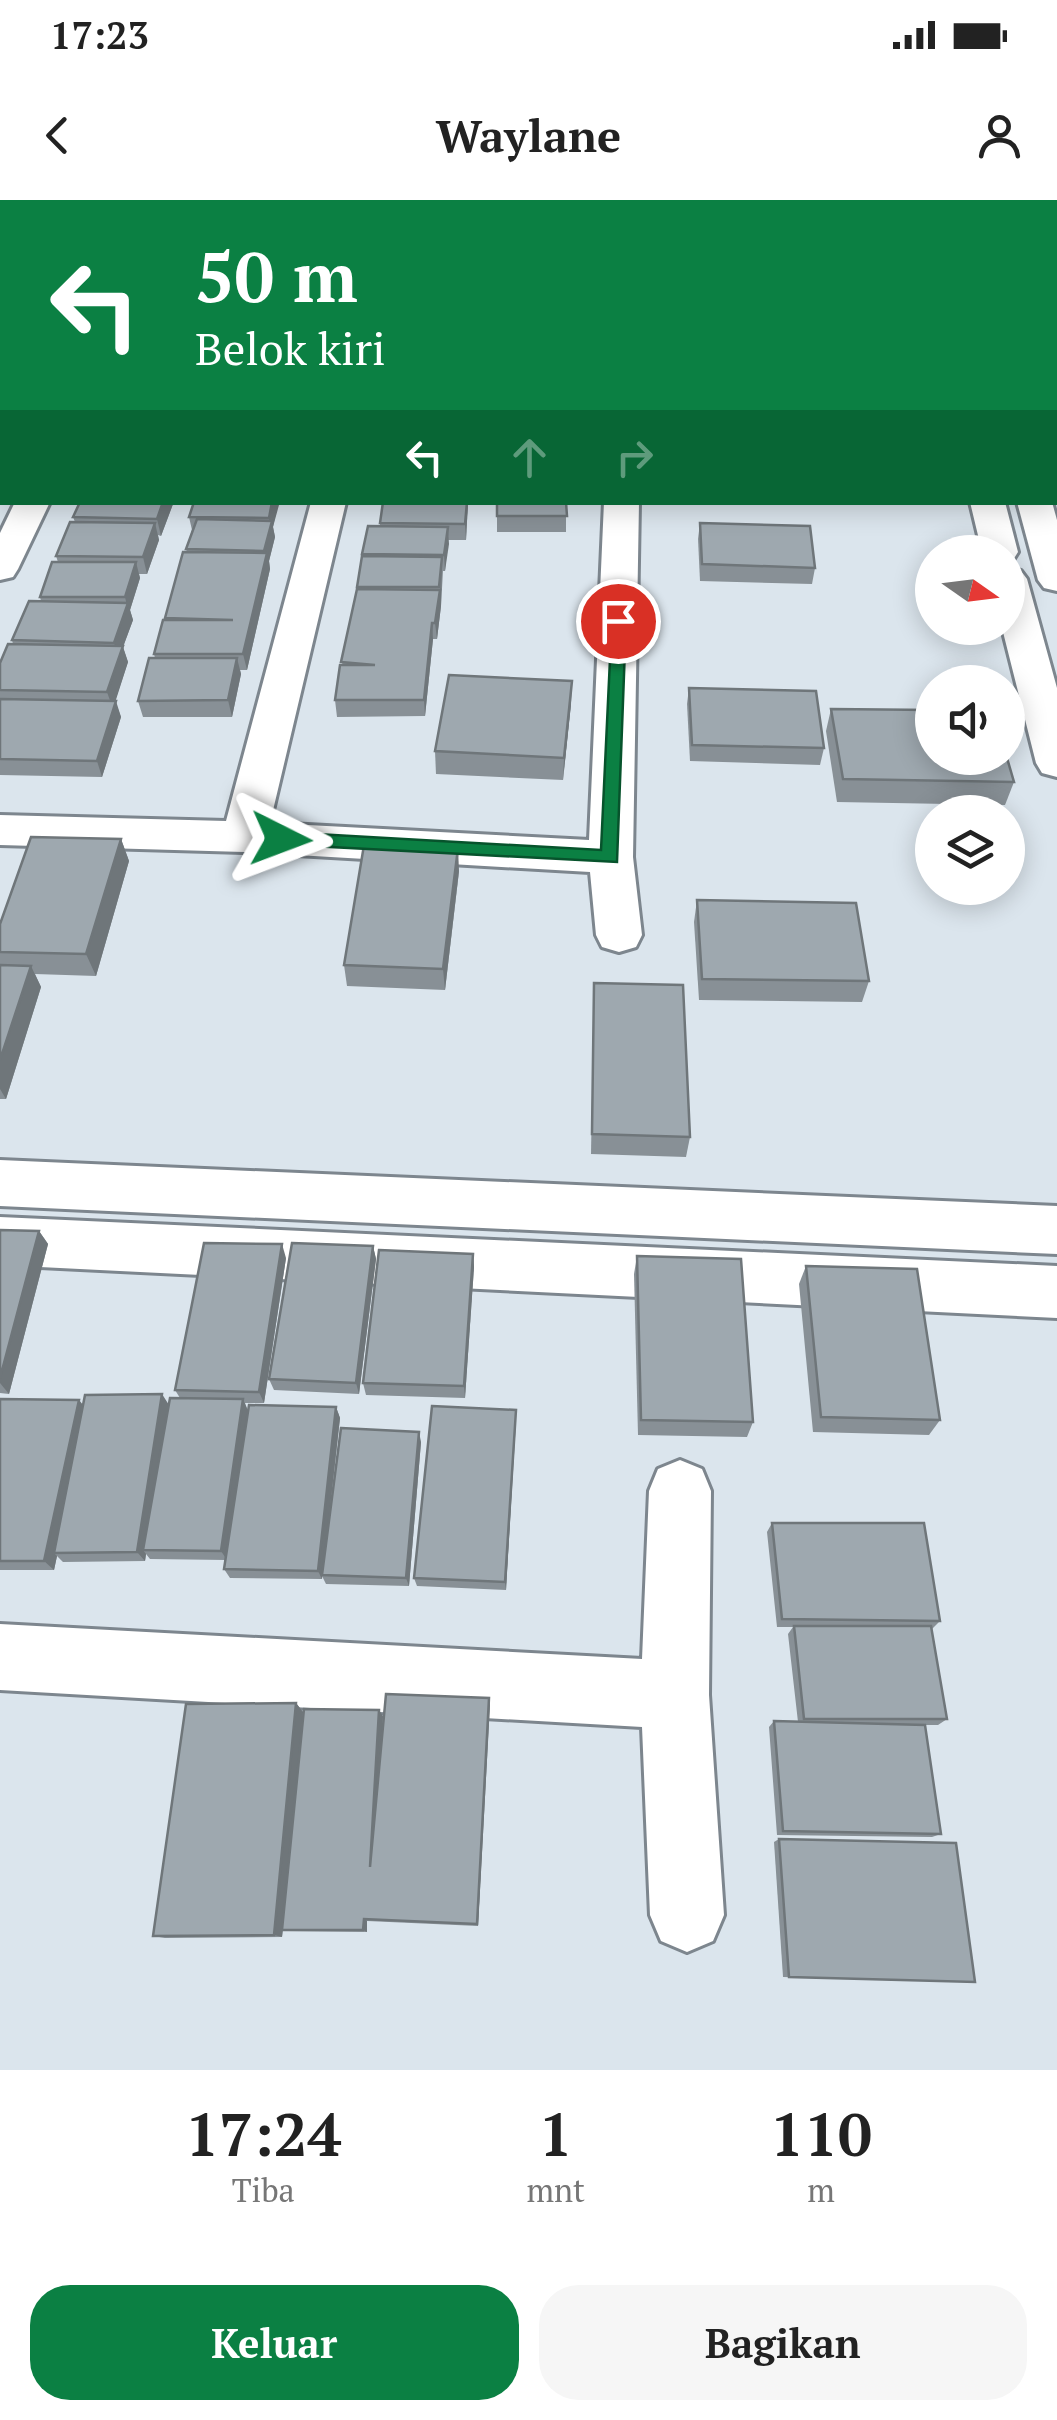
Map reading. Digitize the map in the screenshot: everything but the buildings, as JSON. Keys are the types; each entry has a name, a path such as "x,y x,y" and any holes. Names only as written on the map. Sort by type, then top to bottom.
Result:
{"street":[{"path":"0,569 32,505"},
{"path":"244,837 328,505"},
{"path":"619,935 610,857 622,505"},
{"path":"988,505 996,535"},
{"path":"1035,505 1057,580"},
{"path":"1025,643 1057,763"},
{"path":"0,830 244,837 610,857"},
{"path":"0,1183 1057,1230"},
{"path":"0,1241 1057,1292"},
{"path":"680,1490 675,1695 688,1915"},
{"path":"0,1657 675,1695"}],"route":[{"path":"281,839 610,857 618,621"}]}
